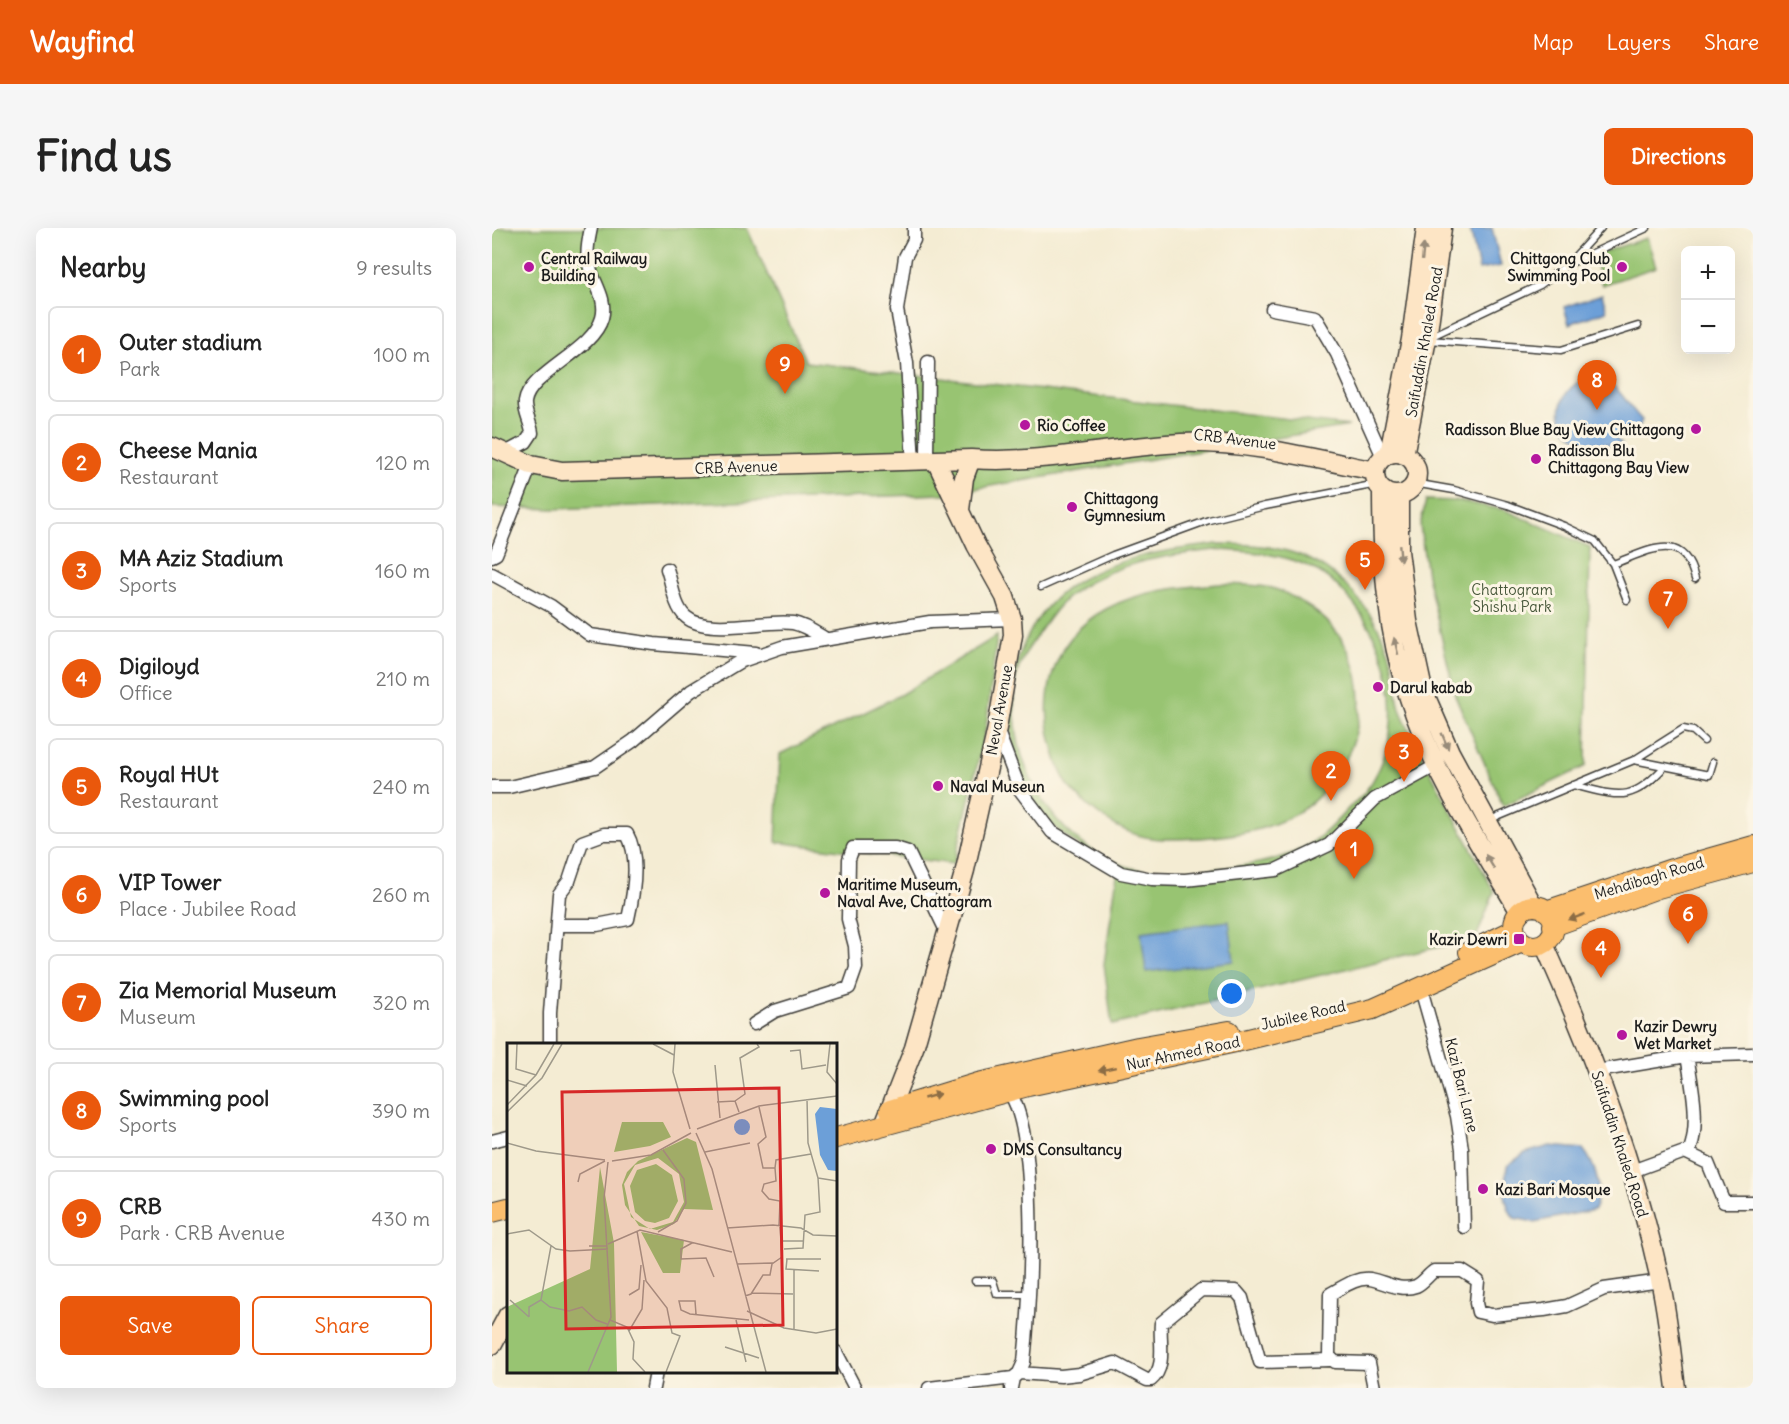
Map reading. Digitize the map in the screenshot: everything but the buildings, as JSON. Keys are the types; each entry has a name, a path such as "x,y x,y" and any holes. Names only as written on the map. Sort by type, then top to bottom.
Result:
{"main road":[{"name":"Saifuddin Khaled Road","path":"1419,339 1426,228"},
{"name":"Saifuddin Khaled Road","path":"1442,228 1419,339 1386,471 1382,552 1391,627 1408,697 1437,765 1478,826 1532,921"},
{"name":"CRB Avenue","path":"497,450 531,465 562,471 1051,457 1114,444 1182,438 1386,471"},
{"path":"960,510 964,478 978,459"},
{"name":"Neval Avenue","path":"886,1117 914,1048 948,935 977,824 1013,635 1012,619 1005,597 960,510 926,460"},
{"path":"1412,460 1415,468 1414,483 1408,491 1386,471 1412,460"},
{"name":"Saifuddin Khaled Road","path":"1386,471 1405,597 1423,690 1478,826"},
{"name":"Mehdibagh Road","path":"1532,921 1672,869 1753,846"},
{"name":"Jubilee Road","path":"837,1126 886,1117 978,1083 1138,1047 1288,1020 1349,1004 1410,981 1532,921 1753,862"},
{"path":"1532,921 1551,936 1544,944"},
{"name":"Nur Ahmed Road","path":"837,1138 886,1117 1326,1022 1373,1009 1421,989 1532,921"},
{"name":"Saifuddin Khaled Road","path":"1544,944 1597,1071 1632,1171 1661,1281 1676,1388"},
{"path":"492,1212 507,1208"},
{"path":"492,1223 507,1219"},
{"path":"492,1345 507,1317"}],"street":[{"path":"497,450 526,442 532,433 525,401 532,387 585,343 598,328 603,316 602,298 588,262 591,228"},
{"path":"914,228 914,240 905,256 897,310 926,460"},
{"path":"1272,309 1315,317 1337,354 1386,471"},
{"path":"926,460 928,362"},
{"path":"492,556 496,554 531,465"},
{"path":"667,569 680,608 686,617 697,622 714,625 790,622 826,639"},
{"path":"492,574 551,606 590,634 654,644 764,654"},
{"path":"492,787 509,787 595,767 633,741 691,691 739,662 826,639 930,622 1012,619"},
{"path":"997,728 1020,790 1052,832 1120,873 1152,879 1185,880 1276,870 1329,845 1375,799 1437,765"},
{"path":"550,1043 556,925 559,894 569,881 582,842 604,834 627,834 633,846 633,896 628,919 597,925 556,925"},
{"path":"754,1024 775,1011 849,988 854,979 855,946 848,919 849,859 853,848 895,848 908,852 948,935"},
{"name":"Kazi Bari Lane","path":"1421,989 1457,1116 1462,1149 1464,1227"},
{"path":"1597,1071 1687,1056 1753,1054"},
{"path":"1687,1056 1692,1088 1694,1133 1687,1153"},
{"path":"1009,1092 1017,1103 1023,1130 1031,1240 1024,1362 1014,1380"},
{"path":"492,1141 507,1137"},
{"path":"1632,1171 1687,1153 1708,1163 1724,1202 1753,1202"},
{"path":"1330,1360 1330,1294 1356,1280 1368,1279 1400,1288 1418,1285 1434,1271 1462,1271 1478,1281 1476,1303 1478,1312 1492,1314 1537,1312 1566,1306 1604,1289 1661,1281"},
{"path":"934,1387 1070,1375 1115,1363 1148,1381 1151,1380 1158,1373 1160,1364 1161,1323 1201,1290 1208,1289 1236,1291 1242,1298 1260,1362 1330,1360 1369,1363 1374,1388"},
{"path":"837,1354 855,1388"},
{"path":"653,1388 656,1373"}],"lane":[{"path":"1419,339 1511,301 1540,285 1568,264 1601,228"},
{"path":"1568,264 1647,228"},
{"path":"1419,339 1561,350 1638,326"},
{"path":"1041,587 1113,555 1209,520 1386,471"},
{"path":"1414,483 1454,490 1508,505 1564,526 1595,541 1613,564 1627,600"},
{"path":"1613,564 1665,546 1679,551 1691,566 1695,579"},
{"path":"1478,826 1634,759 1683,729 1694,731 1704,741"},
{"path":"1634,759 1709,775 1713,762"},
{"path":"1573,785 1605,793 1629,794 1645,787 1665,766"},
{"path":"975,1281 993,1281 997,1294 1029,1294"}],"green space":[{"path":"492,228 747,228 806,362 1349,426 943,494 553,509 492,507"},
{"path":"1647,238 1656,267 1602,285 1593,255"},
{"name":"Chattogram Shishu Park","path":"1426,500 1460,501 1505,510 1590,547 1586,766 1503,806 1455,695 1427,575 1420,526"},
{"path":"1218,544 1275,548 1294,553 1327,570 1355,595 1378,627 1386,644 1394,668 1398,702 1402,714 1494,892 1476,938 1112,1025 1104,964 1118,868 1067,837 1041,812 1025,784 1014,753 1010,721 1012,688 1019,657 1033,627 1052,602 1078,581 1128,559 1164,551","holes":["1215,550 1252,552 1300,563 1312,568 1336,585 1356,607 1377,643 1390,686 1392,708 1386,752 1377,773 1363,795 1320,837 1292,853 1258,863 1183,872 1155,872 1126,866 1100,855 1077,839 1056,819 1040,796 1027,770 1019,743 1014,694 1018,670 1029,648 1051,615 1081,587 1129,565 1162,557"]},
{"path":"1221,584 1259,586 1280,591 1304,604 1332,627 1351,656 1359,687 1358,720 1349,752 1332,781 1308,805 1264,828 1207,838 1164,839 1128,832 1112,823 1080,798 1062,775 1049,731 1049,690 1054,670 1073,635 1106,609 1147,594 1177,588"},
{"path":"997,636 986,727 954,864 776,842 780,754 900,695"}],"water":[{"path":"1470,228 1492,228 1501,266 1479,270"},
{"path":"1602,294 1607,311 1569,324 1564,307"},
{"path":"1592,377 1615,387 1642,420 1637,432 1614,436 1622,445 1585,442 1569,433 1563,424 1560,415 1565,395 1581,381"},
{"path":"1229,921 1234,961 1146,972 1141,932"},
{"path":"1550,1146 1583,1149 1588,1155 1595,1170 1598,1186 1594,1210 1534,1222 1514,1218 1507,1206 1505,1193 1507,1166 1525,1153"}],"place":[{"name":"Central Railway Building","path":"529,267"},
{"name":"Chittgong Club Swimming Pool","path":"1622,267"},
{"name":"CRB","path":"785,394"},
{"name":"Swimming pool","path":"1597,410"},
{"name":"Rio Coffee","path":"1025,425"},
{"name":"Radisson Blue Bay View Chittagong","path":"1696,429"},
{"name":"Radisson Blu Chittagong Bay View","path":"1536,459"},
{"name":"Chittagong Gymnesium","path":"1072,507"},
{"name":"Royal HUt","path":"1365,590"},
{"name":"Zia Memorial Museum","path":"1668,629"},
{"name":"Darul kabab","path":"1378,687"},
{"name":"MA Aziz Stadium","path":"1404,782"},
{"name":"Naval Museun","path":"938,786"},
{"name":"Cheese Mania","path":"1331,801"},
{"name":"Outer stadium","path":"1354,879"},
{"name":"Maritime Museum, Naval Ave, Chattogram","path":"825,893"},
{"name":"Kazir Dewri","path":"1519,939"},
{"name":"VIP Tower","path":"1688,944"},
{"name":"Digiloyd","path":"1601,978"},
{"name":"Kazir Dewry Wet Market","path":"1622,1035"},
{"name":"DMS Consultancy","path":"991,1149"},
{"name":"Kazi Bari Mosque","path":"1483,1189"}]}
